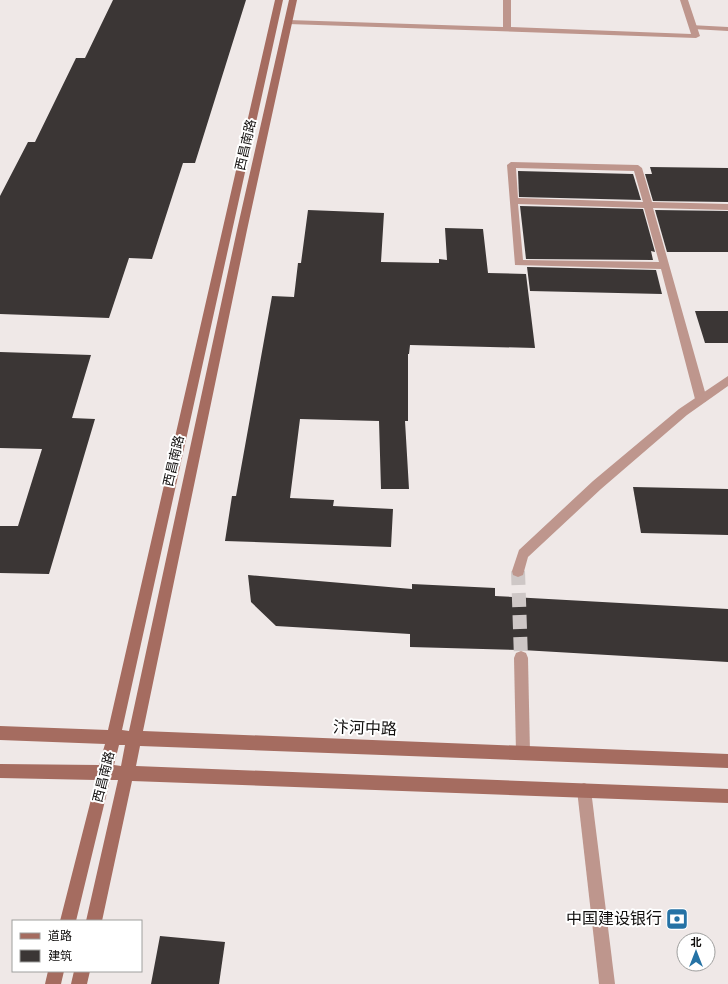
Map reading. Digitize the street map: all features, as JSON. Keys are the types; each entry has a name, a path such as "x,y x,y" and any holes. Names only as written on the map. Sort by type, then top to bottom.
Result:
{"street":[{"name":"西昌南路","path":"68,920 114,736 279,0"},
{"name":"西昌南路","path":"94,920 136,738 182,508 293,0"},
{"path":"507,0 507,29"},
{"path":"288,22 696,36 684,0"},
{"path":"693,27 728,29"},
{"path":"665,266 518,263 511,165 638,168 648,206 665,266 701,399"},
{"path":"513,201 648,206 728,207"},
{"path":"518,571 523,554 591,490 683,412 728,380"},
{"path":"521,658 523,753"},
{"name":"汴河中路","path":"0,733 114,736 728,761"},
{"path":"0,771 104,774 127,773 728,796"},
{"path":"584,790 607,984"},
{"path":"53,984 56,972"},
{"path":"79,984 82,972"}],"building":[{"path":"113,0 246,0 195,163 183,163 152,259 129,258 109,318 0,314 0,196 28,142 35,142 76,58 85,58"},
{"path":"650,167 728,168 728,202 653,201 645,174 652,174"},
{"path":"518,171 633,174 641,200 519,197"},
{"path":"520,206 643,209 655,252 651,251 653,260 526,259"},
{"path":"308,210 384,213 381,262 439,263 439,259 447,260 445,228 483,229 488,273 526,274 535,348 410,345 408,354 408,421 405,421 409,489 381,489 379,421 300,419 290,498 334,500 333,506 393,509 391,547 225,541 232,496 236,496 272,296 294,297 298,263 301,263"},
{"path":"655,210 728,211 728,252 667,252"},
{"path":"527,267 656,270 662,294 530,291"},
{"path":"695,311 728,311 728,343 705,343"},
{"path":"0,352 91,355 72,418 95,419 49,574 0,573 0,526 18,526 42,449 0,448"},
{"path":"633,487 728,489 728,535 641,533"},
{"path":"248,575 412,589 412,584 495,588 495,596 728,609 728,662 522,650 410,647 410,634 276,626 251,602"},
{"path":"160,936 225,942 219,984 151,984"}],"tunnel":[{"path":"518,571 521,658"}],"place":[{"name":"中国建设银行","path":"677,919"}]}
